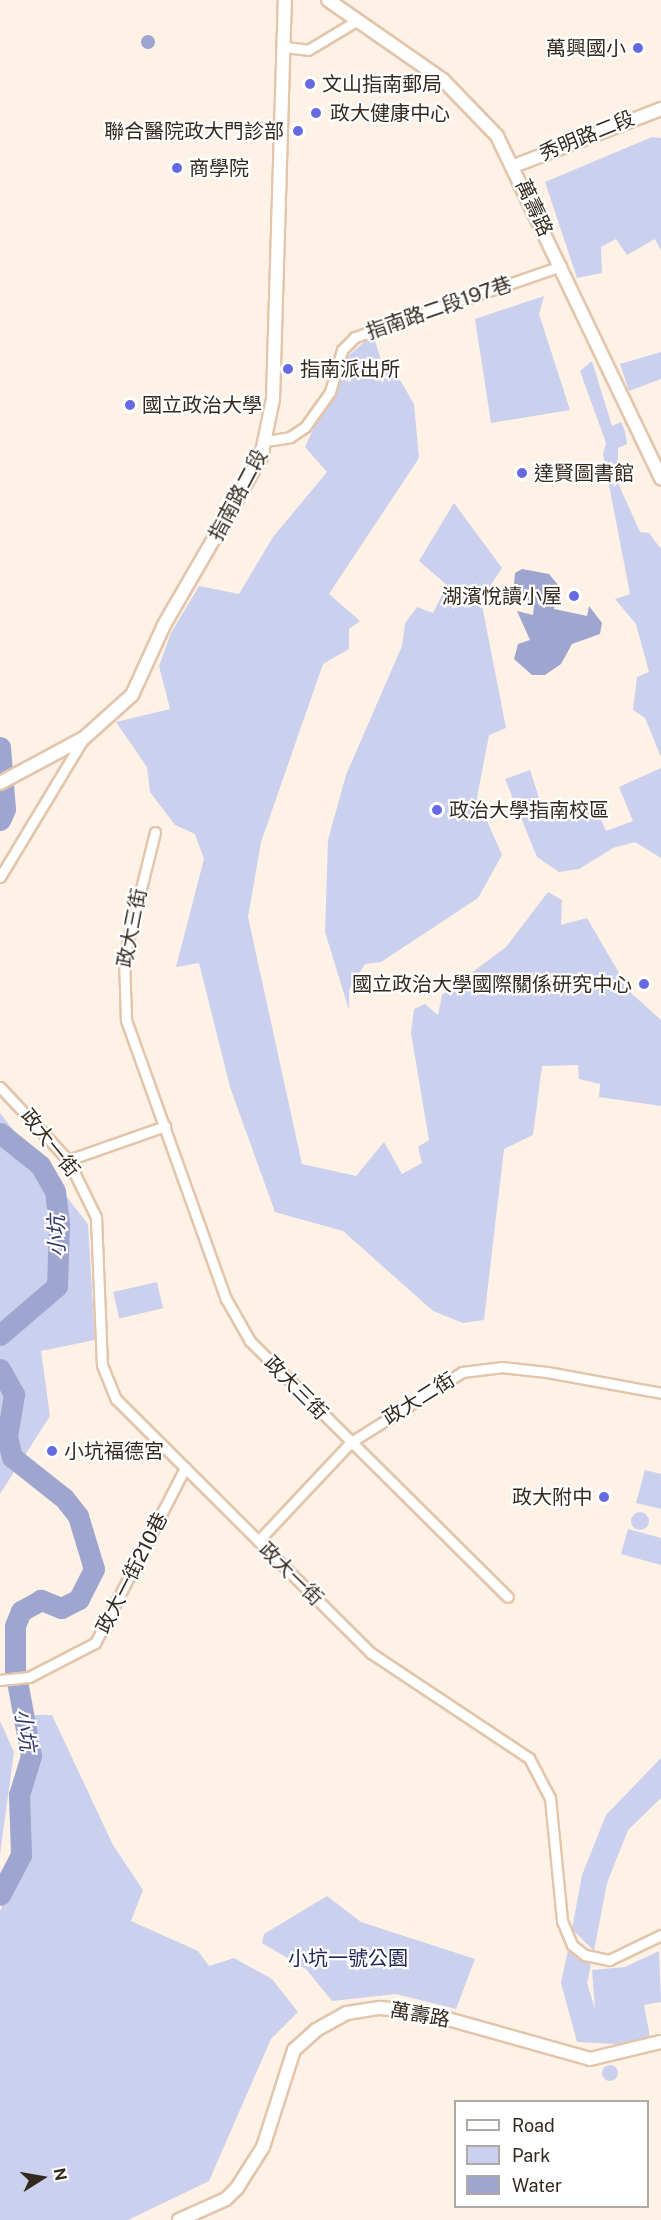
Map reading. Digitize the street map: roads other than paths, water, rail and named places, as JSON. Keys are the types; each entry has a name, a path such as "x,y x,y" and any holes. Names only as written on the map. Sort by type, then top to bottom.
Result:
{"street":[{"name":"指南路二段","path":"0,783 84,738 141,681 164,625 244,493 266,441 275,359 285,0"},
{"name":"萬壽路","path":"328,0 474,107 514,166 661,479"},
{"path":"285,47 308,50 358,20"},
{"name":"秀明路二段","path":"514,166 661,109"},
{"name":"指南路二段197巷","path":"266,441 290,437 305,427 330,392 342,350 355,337 561,266"},
{"path":"0,877 84,738"},
{"name":"政大三街","path":"155,832 129,928 122,987 126,1020 235,1316 250,1341 508,1597"},
{"name":"政大一街","path":"0,1087 68,1160 96,1217 107,1383 185,1468 378,1658 529,1758 550,1798 562,1921 572,1945 585,1955 609,1960 661,1935"},
{"path":"68,1160 165,1126"},
{"name":"政大二街","path":"258,1541 351,1442 430,1388 482,1368 547,1371 661,1393"},
{"name":"政大一街210巷","path":"4,1680 29,1677 95,1643 104,1632 185,1468"},
{"name":"萬壽路","path":"179,2220 226,2199 237,2188 263,2147 294,2050 316,2030 347,2013 380,2008 423,2012 590,2059 661,2042"}],"water":[{"path":"148,35 153,37 155,42 153,47 148,49 143,47 141,42 143,37"},
{"path":"522,569 549,574 559,586 554,609 587,616 589,606 602,623 600,634 572,644 561,664 545,675 532,675 514,659 518,644 530,640 517,611 533,615 534,606 514,585 515,573"}],"waterway":[{"name":"小坑","path":"0,747 5,809 0,820"},
{"name":"小坑","path":"0,1133 40,1165 55,1191 59,1226 57,1286 0,1335"},
{"name":"小坑","path":"0,1369 14,1394 7,1437 12,1457 64,1498 78,1516 94,1569 79,1599 61,1608 41,1600 21,1611 15,1626 15,1670 31,1756 19,1795 21,1855 0,1895"}],"place":[{"name":"萬興國小","path":"638,48"},
{"name":"文山指南郵局","path":"310,84"},
{"name":"政大健康中心","path":"316,113"},
{"name":"聯合醫院政大門診部","path":"298,131"},
{"name":"商學院","path":"177,168"},
{"name":"指南派出所","path":"288,369"},
{"name":"國立政治大學","path":"130,405"},
{"name":"達賢圖書館","path":"522,473"},
{"name":"湖濱悅讀小屋","path":"574,596"},
{"name":"政治大學指南校區","path":"437,810"},
{"name":"國立政治大學國際關係研究中心","path":"644,984"},
{"name":"小坑福德宮","path":"52,1451"},
{"name":"政大附中","path":"604,1497"}],"park label":[{"name":"小坑一號公園","path":"348,1958"}]}
